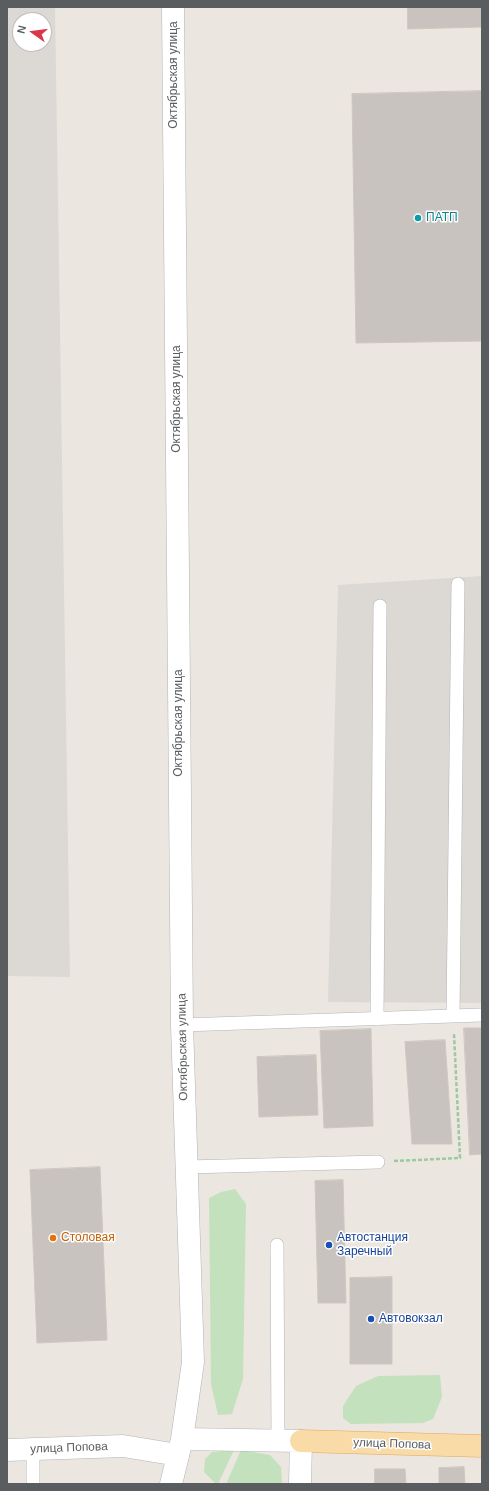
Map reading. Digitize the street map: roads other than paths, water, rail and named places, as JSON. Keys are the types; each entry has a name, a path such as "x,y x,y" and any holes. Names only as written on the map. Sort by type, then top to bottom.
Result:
{"main road":[{"name":"улица Попова","path":"301,1441 482,1446"}],"street":[{"name":"Октябрьская улица","path":"171,1484 180,1447 193,1362 182,1025 173,7"},
{"name":"улица Попова","path":"7,1450 123,1446 180,1447 301,1441"},
{"path":"300,1484 301,1441"}],"lane":[{"path":"453,1016 458,584"},
{"path":"377,1019 380,606"},
{"path":"182,1025 482,1015"},
{"path":"187,1167 378,1162"},
{"path":"277,1245 278,1441"},
{"path":"33,1449 33,1484"}],"place":[{"name":"ПАТП","path":"418,218"},
{"name":"Столовая","path":"53,1238"},
{"name":"Автостанция Заречный","path":"329,1245"},
{"name":"Автовокзал","path":"371,1319"}]}
